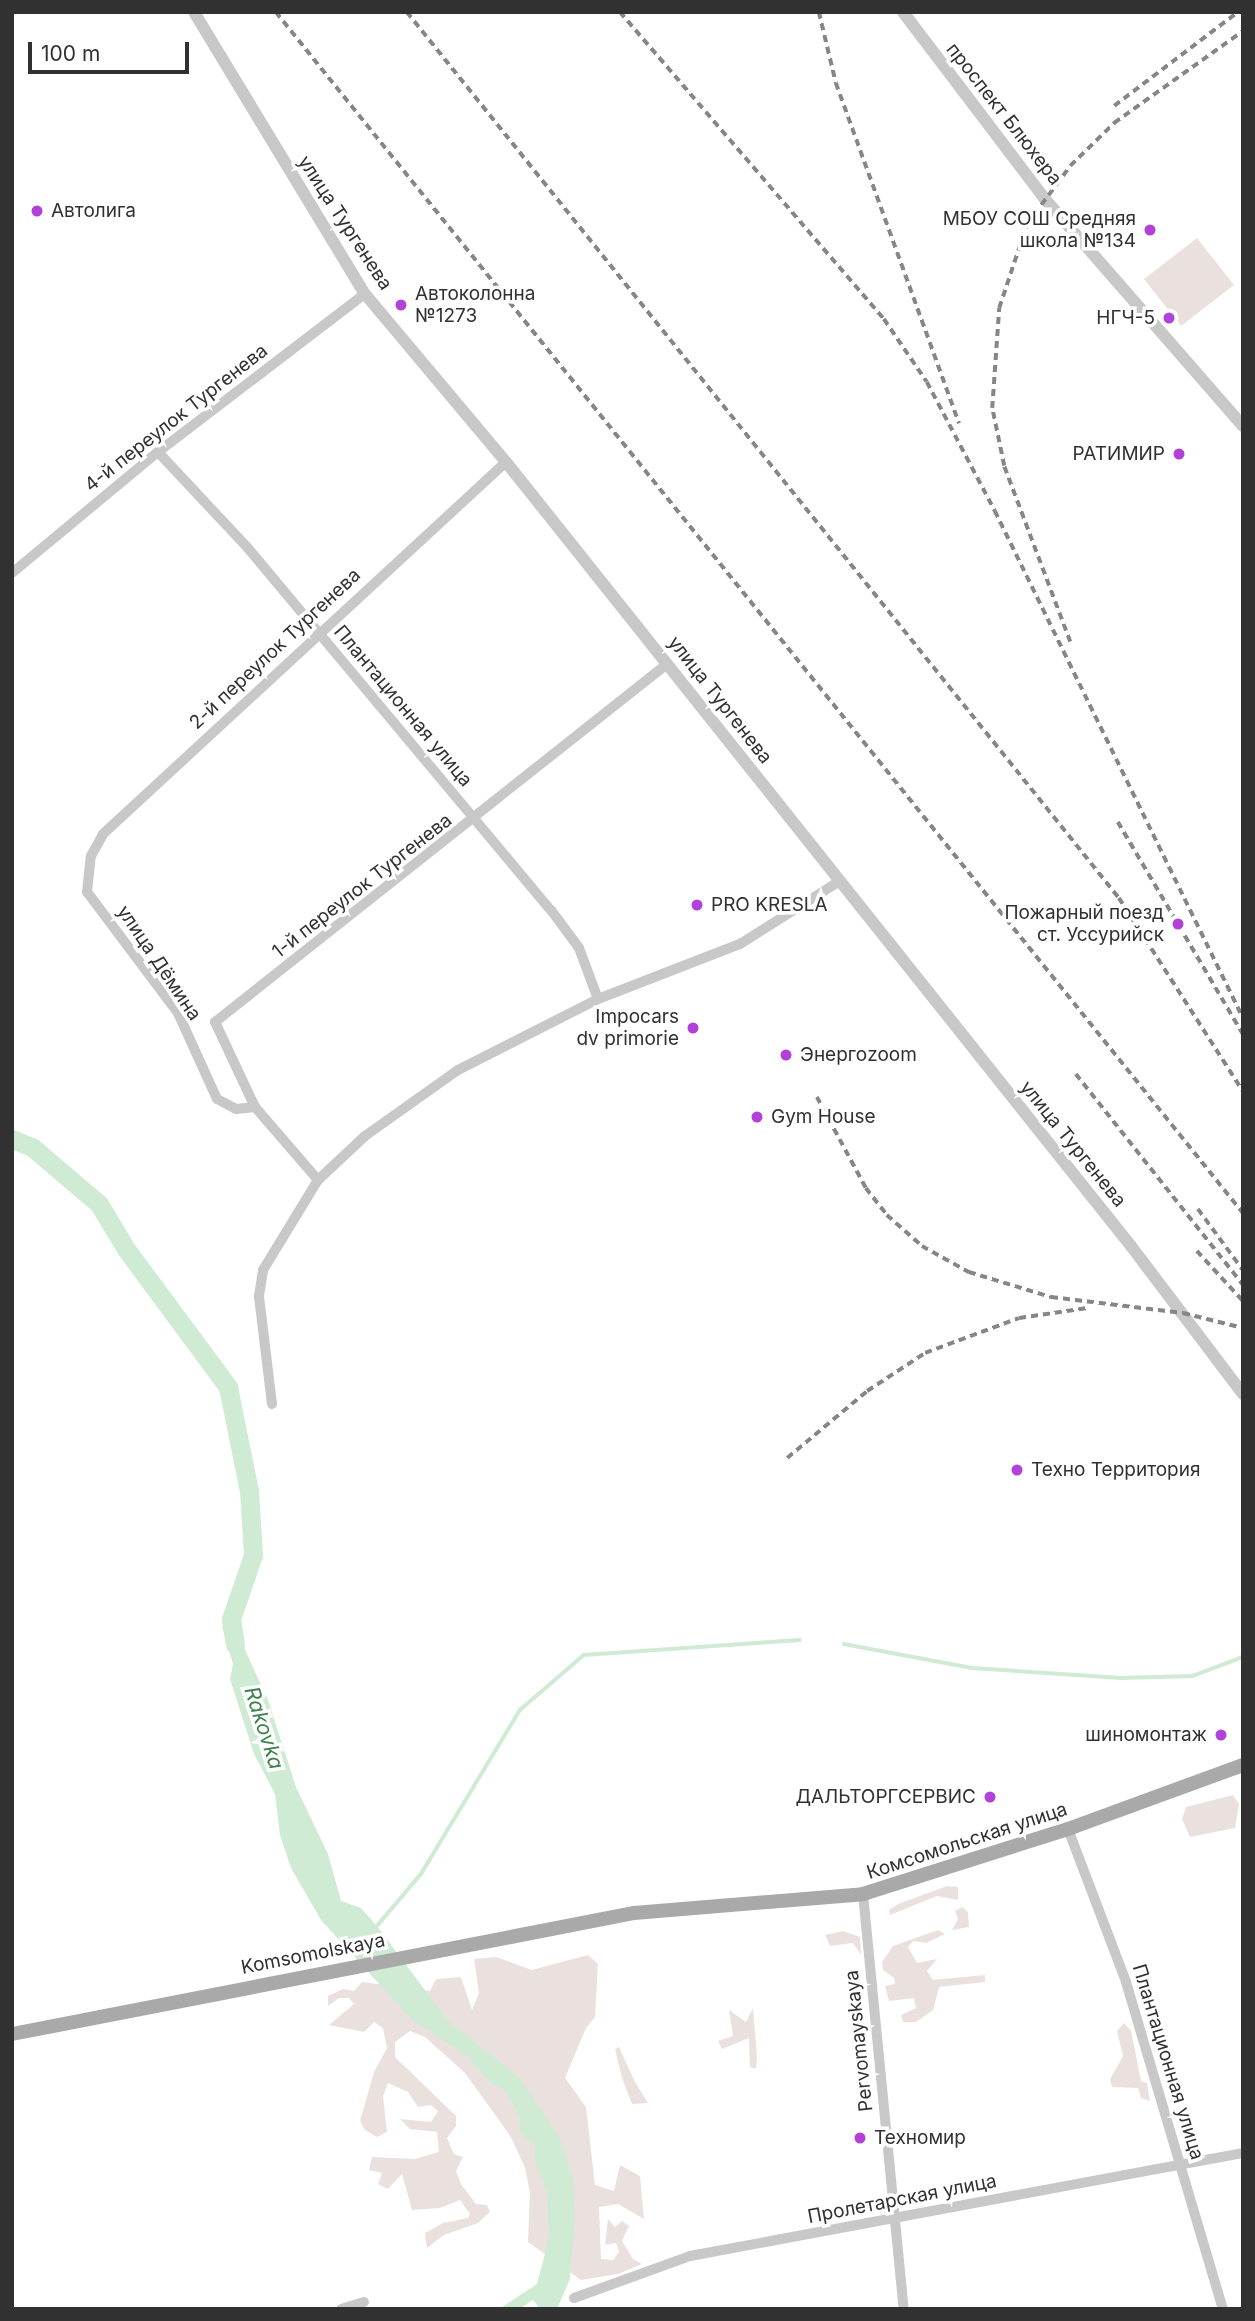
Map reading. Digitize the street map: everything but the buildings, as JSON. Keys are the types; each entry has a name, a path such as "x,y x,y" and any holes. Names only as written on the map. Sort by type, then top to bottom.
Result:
{"main road":[{"name":"Комсомольская улица","path":"527,1932 634,1913 863,1894 1068,1829 1243,1765"},
{"name":"Komsomolskaya","path":"12,2034 527,1932"}],"street":[{"name":"улица Тургенева","path":"194,12 365,295 506,462 838,882 1131,1246 1243,1394"},
{"name":"проспект Блюхера","path":"903,12 1044,198 1243,426"},
{"name":"4-й переулок Тургенева","path":"12,573 158,452 365,295"},
{"name":"Плантационная улица","path":"158,452 318,631 579,948 598,999"},
{"name":"2-й переулок Тургенева","path":"87,875 103,834 318,631 506,462"},
{"name":"1-й переулок Тургенева","path":"255,1107 215,1022 475,820 667,664"},
{"name":"улица Дёмина","path":"87,875 87,892 178,1013 217,1100 236,1109 255,1107"},
{"path":"272,1404 259,1296 263,1270 318,1180 417,1096 458,1070 598,999 740,944 838,882"},
{"path":"255,1107 318,1180"},
{"name":"Плантационная улица","path":"1068,1829 1126,1982 1223,2309"},
{"name":"Pervomayskaya","path":"863,1894 904,2309"},
{"name":"Пролетарская улица","path":"574,2298 664,2262 1243,2153"},
{"path":"341,2309 363,2302"}],"shaded area":[{"path":"1197,238 1234,285 1181,326 1144,279"},
{"path":"1233,1795 1239,1804 1235,1828 1190,1837 1182,1819 1186,1807"},
{"path":"947,1886 958,1887 958,1900 937,1896 890,1915 889,1910 898,1904"},
{"path":"962,1907 968,1912 969,1927 952,1930 958,1919 955,1911"},
{"path":"938,1930 945,1934 926,1943 913,1941 908,1947 917,1963 937,1959 927,1971 933,1980 985,1975 985,1982 939,1987 933,2010 916,2022 903,2022 901,2015 916,2008 914,1998 889,2001 885,1986 895,1984 894,1978 883,1970 882,1962 893,1946"},
{"path":"843,1931 860,1937 861,1955 853,1943 830,1946 825,1935"},
{"path":"588,1955 598,1964 595,2017 586,2028 565,2078 586,2107 595,2185 614,2191 620,2165 640,2176 644,2219 618,2204 599,2207 601,2259 613,2260 619,2252 616,2243 605,2245 608,2219 615,2227 622,2221 629,2226 622,2241 633,2259 642,2264 618,2274 581,2280 528,2242 530,2193 525,2168 511,2137 465,2073 425,2037 410,2031 395,2042 395,2057 456,2116 456,2126 447,2138 454,2154 463,2157 456,2171 461,2184 476,2204 487,2205 490,2212 478,2223 444,2235 427,2248 425,2233 443,2223 468,2218 470,2214 460,2200 440,2208 412,2210 402,2174 388,2189 378,2184 382,2173 369,2170 372,2157 415,2159 439,2152 437,2132 410,2129 400,2119 431,2122 438,2111 431,2105 418,2107 408,2092 388,2083 383,2096 387,2132 377,2137 365,2130 360,2121 374,2072 387,2048 383,2028 374,2022 364,2032 329,2025 354,2004 349,1998 339,1998 328,2006 328,1996 343,1989 354,1991 362,1982 430,1991 436,1979 461,1977 472,2010 479,1993 474,1959 496,1957 532,1970"},
{"path":"753,2008 756,2069 750,2067 749,2038 722,2049 718,2041 733,2036 729,2010 746,2022"},
{"path":"1124,2023 1131,2031 1141,2081 1147,2083 1150,2101 1141,2098 1138,2088 1112,2087 1110,2079 1123,2056 1117,2031"},
{"path":"619,2047 648,2103 632,2104 615,2049"}],"water":[{"path":"231,1619 268,1700 296,1787 328,1854 341,1901 361,1908 448,2021 518,2076 560,2138 573,2179 575,2217 570,2279 557,2309 540,2309 533,2300 519,2309 499,2309 537,2284 549,2238 547,2193 534,2159 535,2146 520,2133 519,2116 506,2091 490,2082 467,2056 411,2019 321,1920 291,1868 280,1835 275,1794 254,1754 230,1679 233,1664 222,1627"}],"waterway":[{"name":"Rakovka","path":"12,1139 32,1147 99,1204 126,1249 228,1387 249,1491 253,1555 231,1619 235,1645"},
{"path":"377,1926 421,1874 520,1710 584,1655 799,1640"},
{"path":"844,1644 972,1668 1121,1678 1193,1676 1243,1657"}],"railway":[{"path":"276,12 1243,1213"},
{"path":"407,12 1119,898 1243,1091"},
{"path":"620,12 884,319 927,382 995,511 1243,1018"},
{"path":"819,12 836,83 959,423"},
{"path":"1114,106 1238,12"},
{"path":"1070,642 1004,466 992,408 999,308 1027,224 1070,166 1114,123 1243,31"},
{"path":"1118,822 1243,1034"},
{"path":"1076,1074 1243,1285"},
{"path":"817,1097 866,1188 887,1215 922,1246 969,1272 1051,1297 1183,1313 1243,1328"},
{"path":"1198,1209 1243,1270"},
{"path":"1197,1251 1243,1301"},
{"path":"787,1458 867,1391 925,1353 1019,1318 1087,1308"}],"place":[{"name":"Автолига","path":"37,211"},
{"name":"МБОУ СОШ Средняя школа №134","path":"1150,230"},
{"name":"Автоколонна №1273","path":"401,305"},
{"name":"НГЧ-5","path":"1169,318"},
{"name":"РАТИМИР","path":"1179,454"},
{"name":"PRO KRESLA","path":"697,905"},
{"name":"Пожарный поезд ст. Уссурийск","path":"1178,924"},
{"name":"Impocars dv primorie","path":"693,1028"},
{"name":"Энергоzoom","path":"786,1055"},
{"name":"Gym House","path":"757,1117"},
{"name":"Техно Территория","path":"1017,1470"},
{"name":"шиномонтаж","path":"1221,1735"},
{"name":"ДАЛЬТОРГСЕРВИС","path":"990,1797"},
{"name":"Техномир","path":"860,2138"}]}
